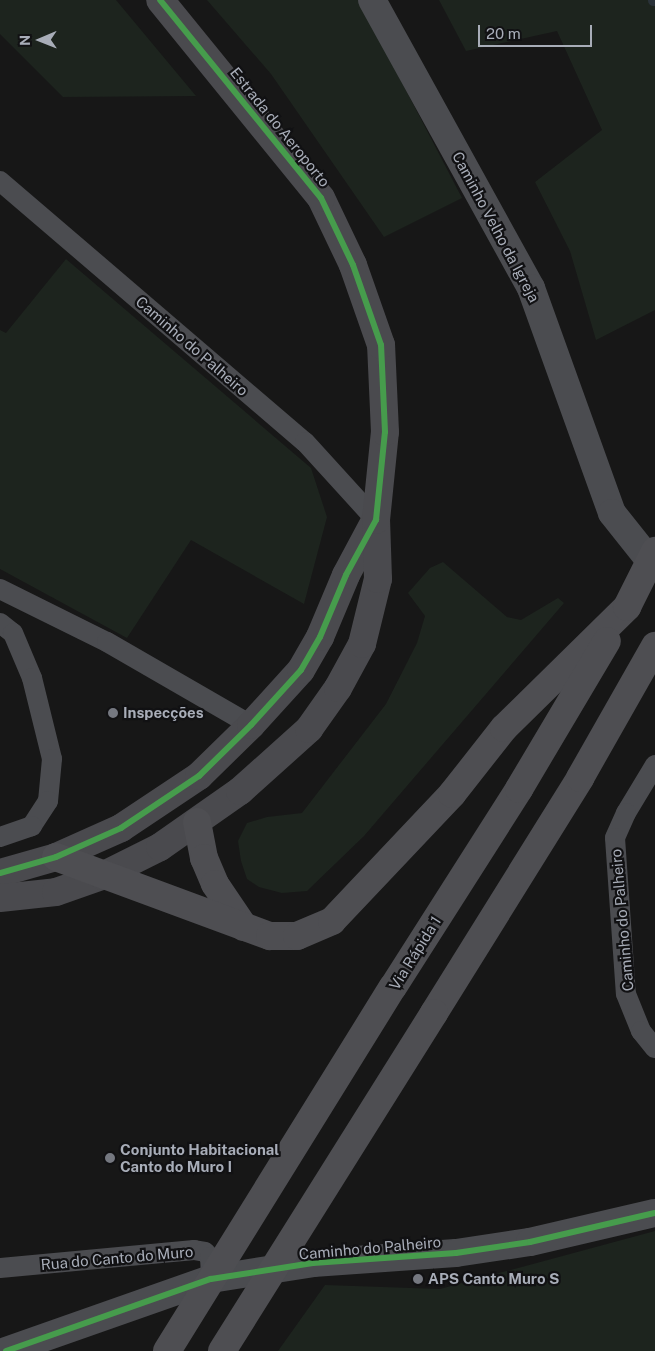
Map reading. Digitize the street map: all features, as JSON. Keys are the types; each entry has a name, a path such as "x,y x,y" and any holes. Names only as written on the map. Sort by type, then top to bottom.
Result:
{"highway":[{"name":"Via Rápida 1","path":"167,1351 393,987 519,789 626,607 655,551"},
{"path":"56,857 102,876 270,936 297,936 332,921 452,794 504,728 626,607"},
{"path":"222,1351 580,778 655,646"},
{"path":"197,822 204,858 215,884 244,927"}],"main road":[{"name":"Estrada do Aeroporto","path":"0,898 56,892 102,876 160,847 240,791 308,729 338,688 362,644 378,579 376,520 385,432 381,345 354,265 321,198 160,0"},
{"name":"Estrada do Aeroporto","path":"0,872 56,857 122,828 199,776 251,725 301,670 320,638 346,575 376,520"}],"street":[{"name":"Caminho Velho da Igreja","path":"372,0 531,288 612,513 655,567"},
{"name":"Caminho do Palheiro","path":"6,1351 211,1279 313,1263 456,1253 511,1245 655,1213"}],"lane":[{"name":"Caminho do Palheiro","path":"0,180 305,442 376,520"},
{"path":"0,589 107,642 251,725"},
{"path":"0,623 13,633 32,678 52,759 48,801 32,826 0,837"},
{"name":"Caminho do Palheiro","path":"655,765 626,813 615,838 626,994 641,1031 655,1048"},
{"name":"Rua do Canto do Muro","path":"0,1268 194,1250 205,1252 210,1257 211,1279"}],"shaded area":[{"path":"0,0 116,0 196,96 63,97 0,34"},
{"path":"207,0 359,0 462,198 384,237 271,74"},
{"path":"439,0 655,0 655,310 596,340 570,251 535,182 602,130 557,31 466,51"},
{"path":"66,259 311,468 327,517 304,604 191,540 127,638 0,569 0,330 6,333"},
{"path":"443,562 507,617 521,620 558,598 564,603 364,836 307,891 282,893 259,887 247,879 241,861 238,841 247,823 267,817 302,813 386,704 417,643 425,616 408,593 430,568"},
{"path":"655,1231 655,1351 278,1351 325,1285 440,1289"}],"cycle path":[{"path":"0,873 56,857 121,828 199,776 251,725 301,670 320,637 346,575 376,520 385,432 381,345 353,265 321,198 160,0"},
{"path":"6,1351 211,1279 313,1263 456,1253 530,1242 655,1213"}],"place":[{"name":"Inspecções","path":"113,713"},
{"name":"Conjunto Habitacional Canto do Muro I","path":"110,1158"},
{"name":"APS Canto Muro S","path":"418,1279"}]}
